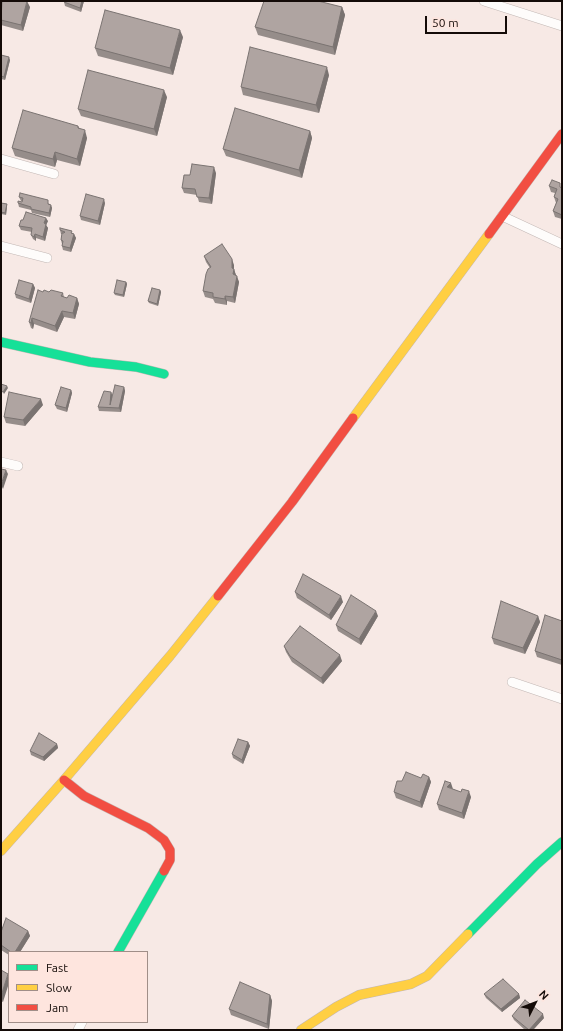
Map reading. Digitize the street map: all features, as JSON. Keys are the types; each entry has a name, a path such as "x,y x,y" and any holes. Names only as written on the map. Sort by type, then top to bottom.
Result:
{"street":[{"path":"484,1 562,26"},
{"path":"1,851 170,656 292,502 562,134"},
{"path":"1,159 54,174"},
{"path":"502,216 562,244"},
{"path":"1,246 47,258"},
{"path":"1,342 90,362 136,367 164,374"},
{"path":"1,462 18,466"},
{"path":"512,682 562,699"},
{"path":"64,780 84,796 148,828 164,840 170,850 170,860 119,951"},
{"path":"301,1030 336,1007 359,995 411,984 427,976 537,864 562,842"}],"building":[{"path":"2,1 27,1 21,25 1,20"},
{"path":"64,1 82,1 80,8"},
{"path":"264,1 318,1 342,7 333,47 255,27"},
{"path":"105,10 180,30 170,68 95,48"},
{"path":"250,47 327,67 316,105 241,87"},
{"path":"1,55 9,57 4,77 1,76"},
{"path":"88,70 164,90 154,129 78,109"},
{"path":"235,108 310,131 299,170 223,149"},
{"path":"23,110 78,126 78,128 85,130 77,159 55,152 53,159 12,148"},
{"path":"192,164 214,167 209,198 197,197 195,189 182,188 184,175 190,175"},
{"path":"552,180 560,183 560,187 562,188 562,215 553,211 558,199 554,197 557,189 549,186"},
{"path":"20,193 48,200 48,204 51,205 49,213 31,209 31,207 18,203 18,201 22,202 23,198 19,197"},
{"path":"86,194 104,199 98,221 80,216"},
{"path":"1,203 7,204 5,213 1,212"},
{"path":"26,212 46,218 43,237 35,234 34,237 31,235 32,228 19,226"},
{"path":"60,228 72,231 71,233 74,234 70,248 62,246 62,233 65,232 60,230"},
{"path":"222,244 232,259 232,268 234,269 233,274 237,276 233,297 225,296 225,299 213,297 213,293 203,291 206,274 208,269 211,267 204,256"},
{"path":"19,280 33,284 29,299 15,294"},
{"path":"117,280 126,282 123,295 114,293"},
{"path":"152,288 160,290 157,304 148,301"},
{"path":"38,290 49,292 51,290 63,293 61,296 67,298 69,295 77,298 73,313 62,311 55,326 32,318 31,323 29,322"},
{"path":"1,384 7,386 3,392 1,391"},
{"path":"115,385 124,387 119,408 98,407 104,391 111,392 110,405"},
{"path":"61,387 71,390 66,408 55,405"},
{"path":"9,392 41,399 23,420 4,417"},
{"path":"1,469 6,470 1,485"},
{"path":"303,574 341,596 329,615 295,592"},
{"path":"351,595 376,611 359,639 336,625"},
{"path":"501,601 538,616 523,648 492,638"},
{"path":"545,615 562,621 562,660 535,651"},
{"path":"300,626 340,655 321,678 290,656 284,646"},
{"path":"39,733 57,744 43,757 30,751"},
{"path":"238,739 248,742 242,760 232,754"},
{"path":"406,772 421,778 423,774 429,777 420,802 394,792 397,781 402,781"},
{"path":"445,781 451,783 447,787 461,792 462,789 469,791 462,813 437,804"},
{"path":"6,918 28,931 16,951 10,951 1,945 1,932"},
{"path":"1,970 8,974 1,996"},
{"path":"503,979 519,994 501,1009 484,994"},
{"path":"240,982 270,995 267,1024 229,1009"},
{"path":"525,1000 543,1014 529,1030 512,1016"}],"traffic: fast":[{"path":"1,342 90,362 136,367 164,374"},
{"path":"468,934 537,864 562,842"},
{"path":"119,951 164,871"}],"traffic: slow":[{"path":"353,418 489,234"},
{"path":"1,851 170,656 218,596"},
{"path":"301,1030 336,1007 359,995 411,984 427,976 468,934"}],"traffic: jam":[{"path":"489,234 562,134"},
{"path":"218,596 292,502 353,418"},
{"path":"64,780 84,796 148,828 164,840 170,850 170,860 164,871"}]}
